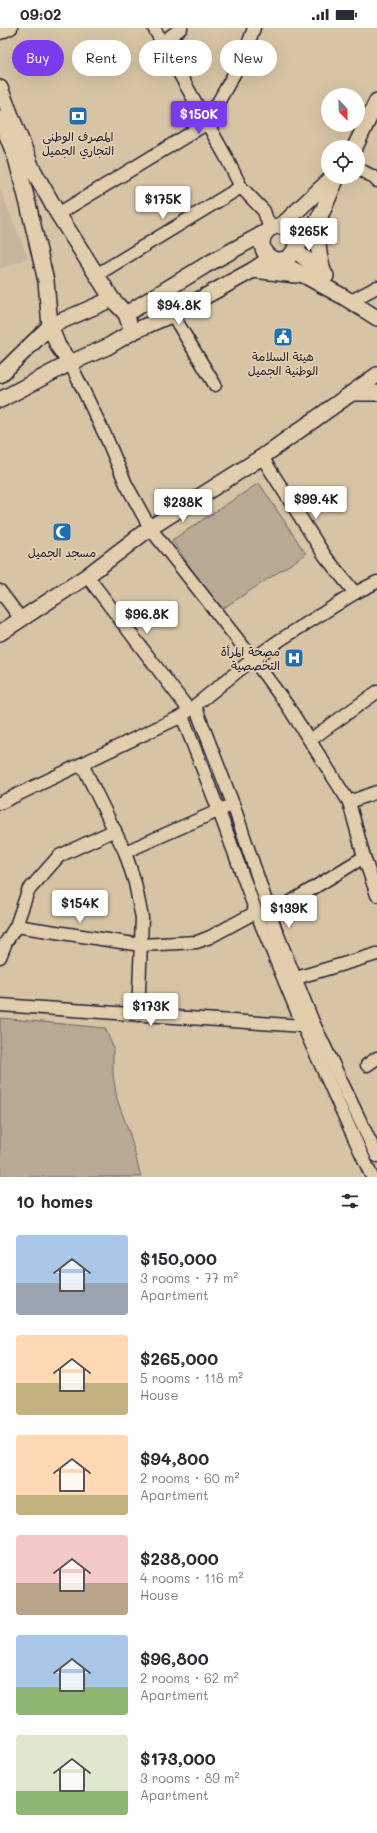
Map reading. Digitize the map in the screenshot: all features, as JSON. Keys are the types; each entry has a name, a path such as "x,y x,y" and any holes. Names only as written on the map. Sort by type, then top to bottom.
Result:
{"street":[{"path":"0,33 11,28"},
{"path":"154,28 160,40"},
{"path":"166,40 181,28"},
{"path":"58,214 206,124 243,58 254,28"},
{"path":"180,76 226,157 241,187 264,211 272,229"},
{"path":"0,88 32,168 58,214 98,274 112,298 126,314 132,332"},
{"path":"358,140 377,101"},
{"path":"0,118 16,158 28,204 46,281 50,326 58,346 70,363 106,437 129,491 150,528 253,659 287,705 349,802 364,856 377,895"},
{"path":"365,172 377,181"},
{"path":"126,314 272,229 325,184"},
{"path":"0,400 70,363 107,347 132,332 173,314 274,259 287,258 312,231 334,184"},
{"path":"98,274 241,187"},
{"path":"324,208 319,230 318,252 324,274"},
{"path":"272,229 288,228 293,232 296,239 296,248 324,274 346,299"},
{"path":"272,229 262,243 263,249 274,259 377,318"},
{"path":"253,270 304,276"},
{"path":"346,299 377,287"},
{"path":"160,294 215,385"},
{"path":"0,375 50,326 112,298"},
{"path":"0,633 87,576 150,528 262,457 377,375"},
{"path":"353,393 377,393"},
{"path":"262,457 325,556 355,593"},
{"path":"87,576 189,710 234,804 271,914 316,1029 377,1156"},
{"path":"0,803 82,764 189,710 253,659 280,640 355,593 376,587"},
{"path":"0,591 21,620"},
{"path":"310,740 377,692"},
{"path":"189,710 220,811 256,912 303,1026 372,1177"},
{"path":"82,764 125,852 135,883 142,918 138,1014"},
{"path":"349,802 377,792"},
{"path":"125,852 234,804"},
{"path":"0,957 6,942 16,926 28,891 59,856 115,830"},
{"path":"271,914 364,856"},
{"path":"16,926 141,945 197,942 210,938 256,912"},
{"path":"296,978 377,954"},
{"path":"0,1005 303,1026"}],"shaded area":[{"path":"0,189 28,258 0,269"},
{"path":"259,483 306,554 219,611 172,540"},
{"path":"0,1018 105,1028 113,1047 113,1075 117,1099 130,1135 141,1177 0,1177"}],"place":[{"name":"المصرف الوطني التجاري الجميل","path":"78,116"},
{"name":"هيئة السلامة الوطنية الجميل","path":"283,337"},
{"name":"مسجد الجميل","path":"62,532"},
{"name":"مصحة المرأة التخصصية","path":"294,658"}]}
